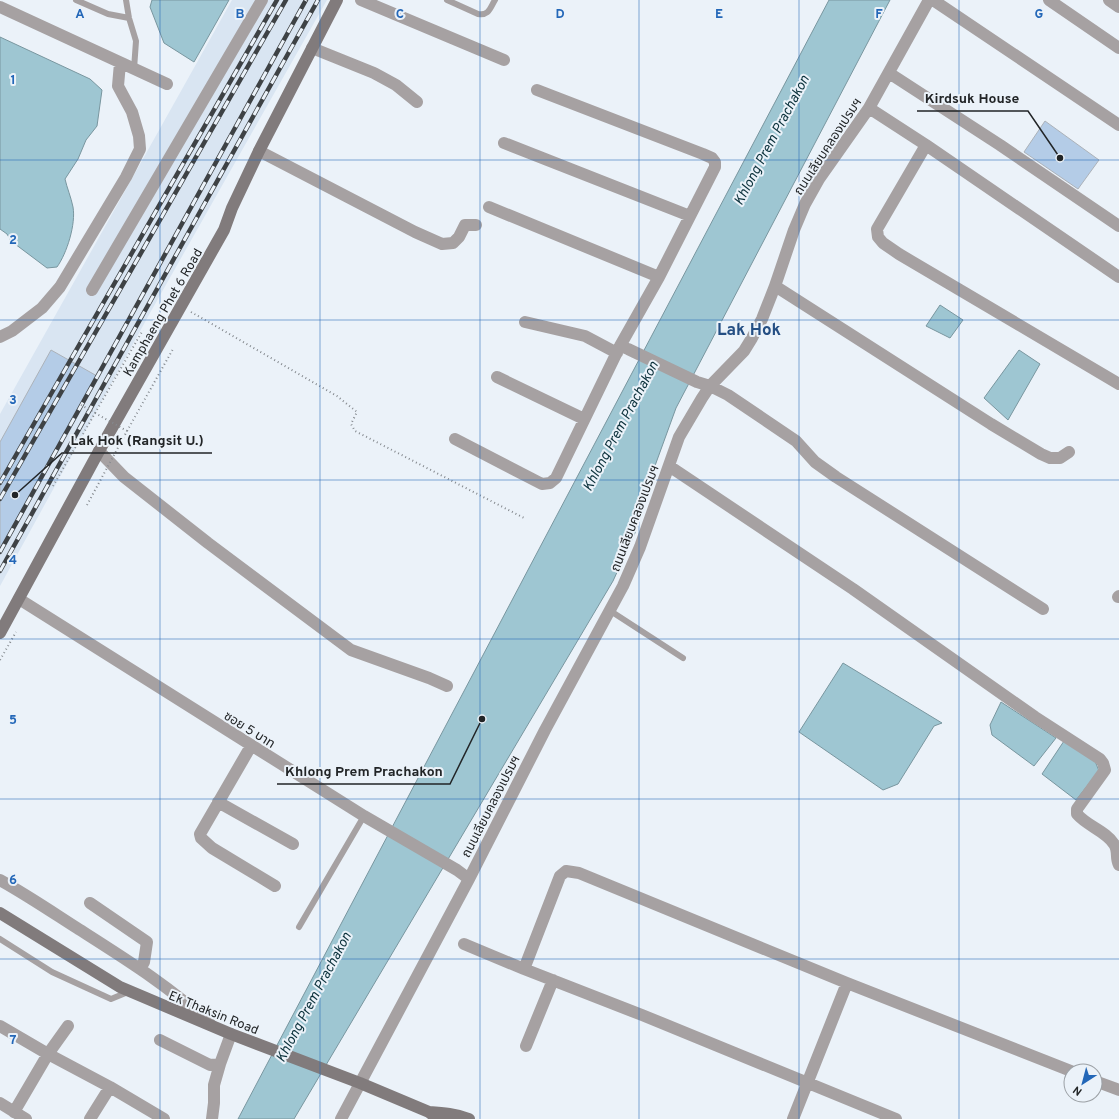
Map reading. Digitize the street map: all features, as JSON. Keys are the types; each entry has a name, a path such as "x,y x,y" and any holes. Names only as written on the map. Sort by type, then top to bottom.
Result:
{"main road":[{"name":"Kamphaeng Phet 6 Road","path":"0,633 99,451 224,230 232,208 259,151 337,0"},
{"name":"Ek Thaksin Road","path":"0,914 102,977 130,991 213,1027 360,1083 434,1116 448,1113 470,1119"}],"street":[{"path":"92,290 262,0"},
{"path":"361,0 504,60"},
{"name":"ถนนเลียบคลองเปรมฯ","path":"341,1119 469,879 545,730 623,586 640,547 680,437 710,386 744,351 762,319 804,204 819,179 869,108 929,0"},
{"path":"933,0 1119,125"},
{"path":"1049,0 1119,48"},
{"path":"1109,0 1119,7"},
{"path":"0,7 167,84"},
{"path":"312,48 374,73 396,85 417,102"},
{"path":"0,337 12,331 42,308 60,287 126,177 140,149 139,136 132,112 118,86 120,63"},
{"path":"889,72 1119,226"},
{"path":"455,439 542,484 550,483 556,478 584,419 715,167 715,162 712,158 537,90"},
{"path":"869,108 926,145 1119,277"},
{"path":"504,143 690,216"},
{"path":"926,145 877,230 878,237 883,243 900,254 1119,384"},
{"path":"259,151 415,232 442,244 453,243 459,237 465,225 476,225"},
{"path":"489,207 659,277"},
{"path":"775,286 991,424 1041,454 1050,458 1060,458 1069,452"},
{"path":"525,322 585,336 621,349 728,395 796,441 807,455 836,477 1043,609"},
{"path":"497,377 584,419"},
{"path":"99,451 124,477 208,543 351,650 447,686"},
{"path":"669,466 853,589 1035,717 1100,759 1105,770 1078,809 1077,814 1082,820 1110,839 1117,850 1116,860 1119,865"},
{"name":"ซอย 5 บาท","path":"19,599 251,746 387,830 457,870 469,879"},
{"path":"251,746 200,834 201,838 212,848 275,886"},
{"path":"218,802 293,844"},
{"path":"524,969 560,876 566,871 579,873 847,983 1063,1068"},
{"path":"0,880 29,896 140,969 184,1000 213,1027"},
{"path":"90,903 147,942 144,962 140,969"},
{"path":"464,944 896,1119"},
{"path":"526,1046 553,980"},
{"path":"793,1119 847,983"},
{"path":"0,1026 164,1119"},
{"path":"14,1112 48,1054 68,1026"},
{"path":"212,1119 214,1085 231,1034"},
{"path":"160,1040 210,1065 220,1064"},
{"path":"1103,1084 1119,1090"},
{"path":"90,1119 110,1087"},
{"path":"0,1103 26,1119"}],"lane":[{"path":"76,0 108,14 129,18"},
{"path":"126,0 129,18 136,41 134,68"},
{"path":"447,0 478,14 484,15 488,13 495,0"},
{"path":"609,610 683,658"},
{"path":"299,928 364,816"},
{"path":"0,939 52,972 111,998 130,991"}],"path":[{"path":"181,306 337,396 357,412 351,424 354,431 526,519"},
{"path":"53,486 143,330"},
{"path":"87,505 173,348"},
{"path":"81,405 127,431"},
{"path":"0,660 16,632"}],"shaded area":[{"path":"232,0 327,0 150,313 0,586 0,414"}],"water":[{"path":"152,0 229,0 194,62 164,43 150,7"},
{"path":"829,0 890,0 676,408 652,474 635,533 613,581 294,1119 238,1119"},
{"path":"0,37 90,79 102,90 97,126 86,140 78,159 65,179 74,214 70,238 57,267 47,268 11,241 7,234 0,229"},
{"path":"940,305 963,320 950,338 926,326"},
{"path":"1019,350 1040,364 1008,420 984,398"},
{"path":"843,663 942,723 934,726 898,784 883,790 799,732"},
{"path":"1001,702 1056,738 1034,766 992,735 990,725"},
{"path":"1064,741 1095,761 1099,771 1076,800 1042,774"}],"building":[{"path":"1045,121 1099,160 1078,189 1024,152"},
{"path":"51,350 97,376 0,549 0,442"}],"railway":[{"path":"0,483 277,0"},
{"path":"0,499 286,0"},
{"path":"0,552 306,0"},
{"path":"0,571 318,0"}],"place":[{"name":"Kirdsuk House","path":"1060,158"},
{"name":"Lak Hok (Rangsit U.)","path":"15,495"},
{"name":"Khlong Prem Prachakon","path":"482,719"}],"district":[{"name":"Lak Hok","path":"749,329"}]}
